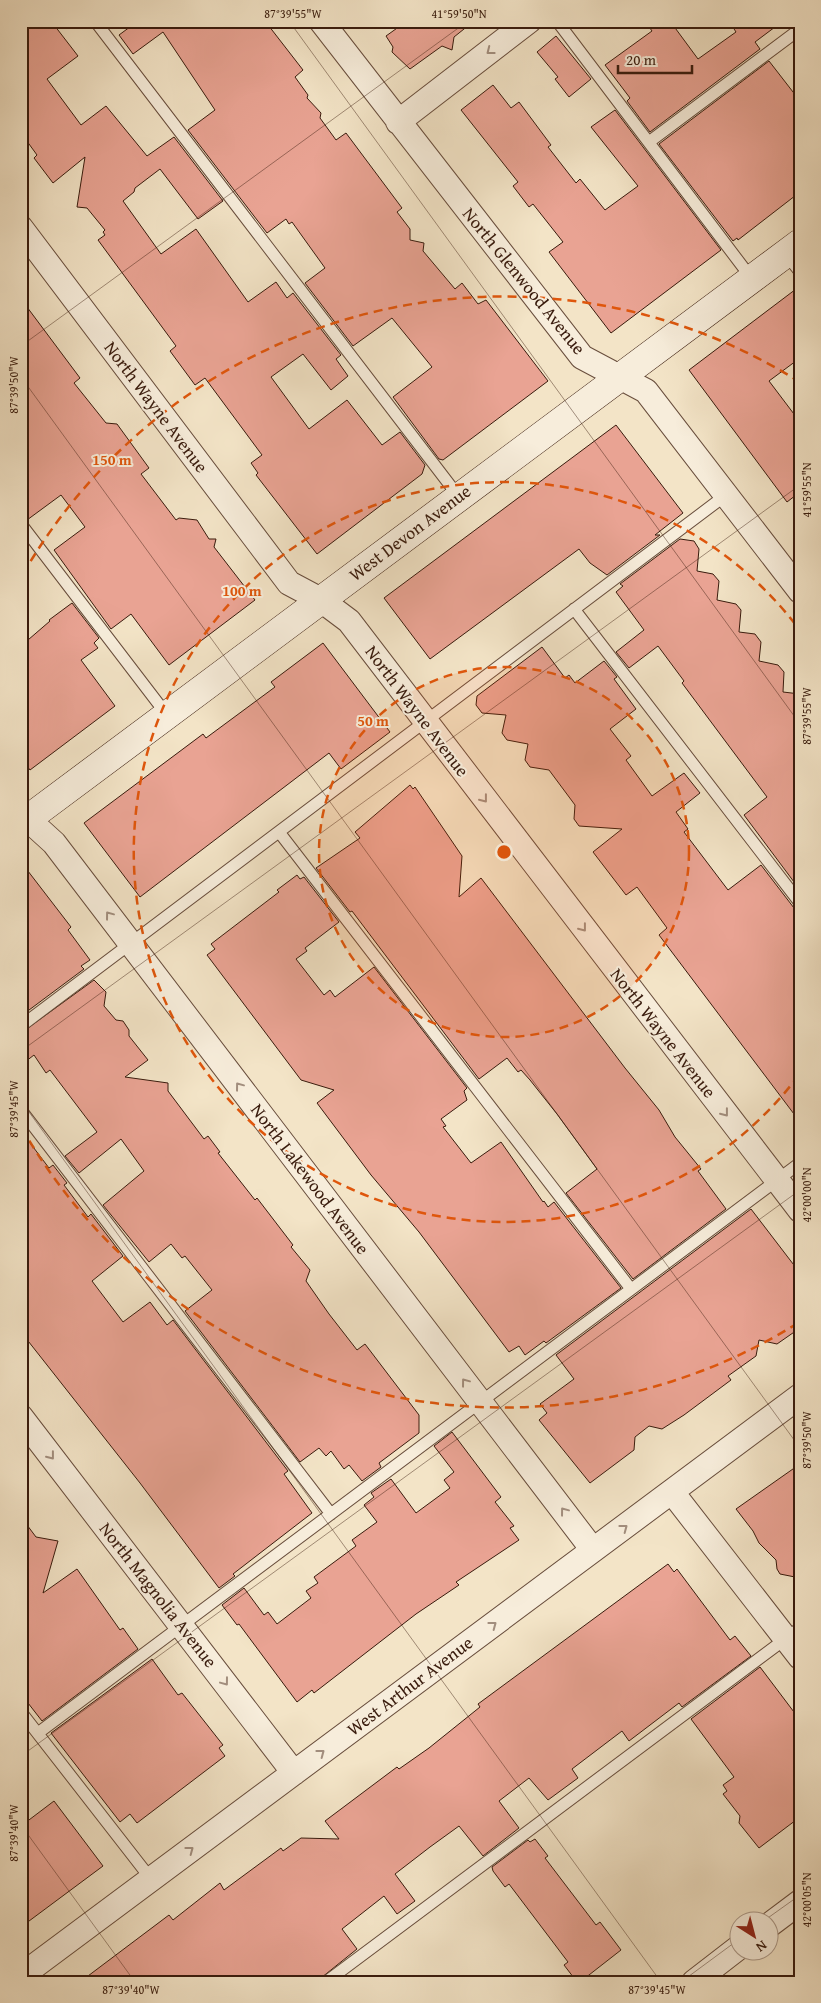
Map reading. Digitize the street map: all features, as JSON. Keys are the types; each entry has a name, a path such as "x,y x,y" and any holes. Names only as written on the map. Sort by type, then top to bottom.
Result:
{"main road":[{"name":"West Devon Avenue","path":"24,818 167,715 752,279 795,256"}],"street":[{"name":"North Glenwood Avenue","path":"321,21 582,357 646,391 800,591"},
{"path":"398,122 529,21"},
{"name":"North Wayne Avenue","path":"21,228 289,583 321,600 349,621 800,1210"},
{"name":"North Lakewood Avenue","path":"24,818 54,843 593,1550"},
{"name":"West Arthur Avenue","path":"21,1976 800,1396"},
{"name":"North Magnolia Avenue","path":"21,1417 294,1773"},
{"path":"672,1492 795,1641"},
{"path":"778,1918 800,1902"},
{"path":"694,1982 728,1956"}],"lane":[{"path":"95,21 459,497"},
{"path":"557,21 752,279"},
{"path":"649,142 800,29"},
{"path":"21,1026 726,495"},
{"path":"21,524 167,715"},
{"path":"574,609 800,902"},
{"path":"279,832 631,1289"},
{"path":"21,1110 331,1514"},
{"path":"38,1733 800,1163"},
{"path":"326,1982 795,1641"},
{"path":"21,1712 151,1879"}],"building":[{"path":"21,21 51,21 78,56 47,79 81,125 106,106 147,156 174,137 223,201 198,219 160,169 135,188 134,192 123,201 161,254 196,229 248,302 276,282 287,298 293,293 341,355 336,359 348,376 331,390 303,354 271,377 309,429 347,400 382,445 400,432 425,465 422,474 317,554 256,475 258,473 251,463 262,455 205,378 195,385 170,351 176,346 98,240 105,235 103,232 105,230 87,208 77,207 85,157 53,183 34,158 37,155 21,133"},
{"path":"138,21 265,21 303,70 295,77 308,95 307,98 321,113 320,118 336,140 346,133 402,208 397,212 410,229 410,240 424,243 423,251 455,289 462,283 478,304 486,300 548,381 443,460 439,459 393,397 432,367 392,318 353,346 305,283 325,268 292,222 289,224 286,219 267,233 188,130 215,110 163,32 133,54 119,35"},
{"path":"407,21 474,21 454,37 452,50 442,46 410,69 392,52 393,47 386,36"},
{"path":"645,21 670,21 698,59 736,32 729,21 783,21 755,42 760,49 650,132 627,101 630,98 605,65 652,31"},
{"path":"556,36 591,79 569,97 555,79 558,77 537,52"},
{"path":"769,61 800,101 800,192 738,240 737,238 733,241 659,144"},
{"path":"493,85 511,108 519,102 551,145 548,147 576,183 580,179 605,210 638,186 591,127 615,110 721,250 611,333 549,252 563,242 533,204 529,207 513,186 518,182 461,110"},
{"path":"800,286 800,358 769,381 800,422 800,492 787,502 689,370"},
{"path":"21,299 80,378 74,383 106,423 117,424 149,468 141,474 176,520 179,518 197,520 209,539 216,539 214,547 255,600 169,665 131,614 111,629 54,550 85,527 61,495 27,520 21,517"},
{"path":"616,425 683,513 655,535 660,535 607,575 590,563 579,549 430,659 384,598"},
{"path":"680,539 694,541 699,549 697,571 713,574 719,581 717,600 736,604 741,610 739,632 755,634 761,642 759,661 778,665 784,672 783,692 800,694 800,890 744,815 767,797 682,683 684,681 658,646 629,668 616,652 644,630 616,592 623,586 620,584"},
{"path":"72,603 99,638 94,643 98,648 81,660 115,706 30,770 21,758 21,646 49,620"},
{"path":"323,643 390,732 341,769 329,753 140,897 84,823 203,734 206,738 275,687 271,682"},
{"path":"542,647 565,678 569,675 575,683 604,661 617,677 614,679 636,709 610,729 631,756 626,760 652,796 684,773 700,793 676,812 688,829 684,832 728,890 761,865 794,908 800,910 800,1122 659,935 667,928 637,887 626,895 593,852 622,829 579,826 574,819 575,805 549,770 530,767 525,760 528,744 507,740 502,733 506,715 482,713 476,705 477,696"},
{"path":"410,785 413,789 415,787 462,856 459,897 481,878 659,1110 675,1137 701,1169 698,1171 726,1209 633,1279 566,1193 597,1169 557,1114 530,1080 521,1070 518,1072 507,1058 479,1079 352,911 350,912 316,868 360,838 355,832"},
{"path":"21,862 71,927 68,930 90,960 81,966 84,969 21,1016"},
{"path":"297,875 300,879 304,877 339,922 305,948 307,951 296,959 324,995 330,990 335,997 374,967 467,1088 464,1091 467,1100 441,1119 446,1126 443,1127 471,1163 501,1142 543,1202 548,1207 554,1202 621,1288 546,1343 544,1341 525,1355 519,1346 509,1352 419,1232 371,1175 317,1103 334,1090 301,1080 207,955 215,949 211,944 279,892 277,890"},
{"path":"94,980 106,992 104,1006 116,1020 123,1021 129,1030 129,1036 148,1060 125,1077 168,1083 168,1091 204,1139 208,1136 220,1152 218,1153 255,1200 257,1198 293,1245 291,1247 310,1270 306,1281 329,1314 357,1350 365,1344 419,1415 419,1433 379,1463 381,1467 362,1481 349,1465 344,1469 331,1451 326,1456 319,1448 300,1462 185,1311 212,1290 185,1256 182,1258 171,1244 149,1262 103,1205 144,1171 121,1139 79,1173 65,1156 97,1132 50,1070 46,1073 34,1055 21,1065 21,1033"},
{"path":"21,1131 49,1168 53,1165 67,1183 64,1185 88,1217 91,1214 123,1256 92,1281 123,1322 150,1302 167,1325 173,1320 288,1471 284,1474 312,1513 233,1574 235,1576 219,1588 140,1483 21,1332"},
{"path":"751,1209 800,1273 800,1328 777,1344 759,1340 756,1356 728,1376 731,1380 662,1429 649,1426 635,1437 634,1450 590,1483 539,1420 547,1413 540,1404 574,1379 556,1355"},
{"path":"452,1432 501,1497 495,1502 514,1526 510,1528 519,1540 456,1582 459,1585 416,1614 314,1693 312,1690 297,1702 239,1624 237,1625 222,1605 244,1588 264,1615 268,1612 277,1624 311,1598 306,1591 318,1583 314,1577 356,1546 352,1540 377,1522 364,1505 374,1497 371,1493 391,1479 416,1513 450,1488 444,1480 454,1472 434,1446"},
{"path":"800,1464 800,1578 780,1574 777,1569 776,1560 759,1543 753,1531 736,1509"},
{"path":"21,1517 36,1537 58,1541 43,1593 77,1569 120,1630 123,1628 138,1649 42,1721 21,1694"},
{"path":"668,1564 674,1572 677,1569 730,1640 735,1636 751,1656 682,1707 679,1703 629,1741 622,1731 572,1769 578,1778 548,1800 529,1778 499,1801 519,1828 483,1856 459,1826 430,1847 395,1874 415,1901 397,1914 384,1896 342,1929 357,1949 316,1982 80,1982 169,1915 173,1920 220,1883 224,1890 281,1848 283,1851 301,1838 339,1839 325,1821 397,1767 399,1769 429,1748 480,1707 478,1704"},
{"path":"152,1659 178,1695 182,1693 223,1745 219,1748 225,1756 137,1823 130,1814 120,1822 51,1733"},
{"path":"760,1667 800,1720 800,1817 759,1848 739,1823 740,1816 723,1794 727,1791 723,1785 734,1777 691,1719"},
{"path":"54,1801 103,1866 21,1927 21,1826"},
{"path":"535,1839 548,1856 545,1858 596,1925 600,1922 621,1950 580,1982 577,1982 564,1965 568,1962 509,1884 505,1887 493,1871 492,1867 528,1840 530,1842"}]}
